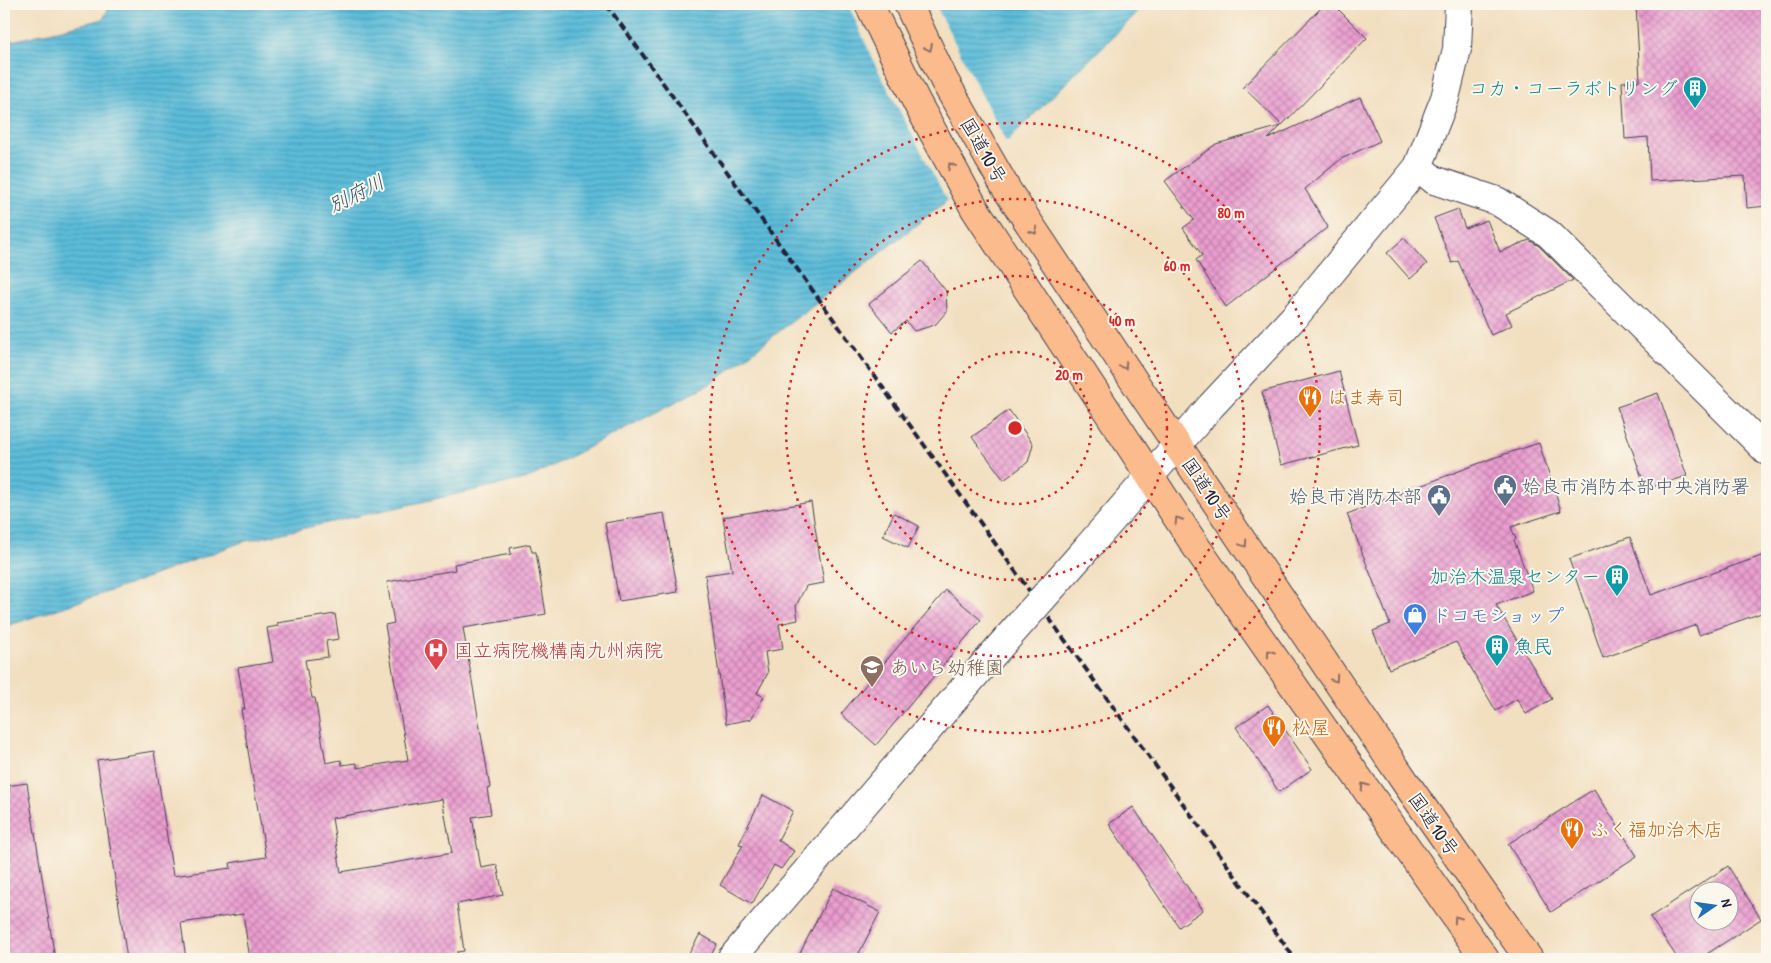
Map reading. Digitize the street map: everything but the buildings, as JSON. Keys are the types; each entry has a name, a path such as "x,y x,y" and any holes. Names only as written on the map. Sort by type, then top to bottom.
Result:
{"highway":[{"name":"国道10号","path":"869,4 916,101 975,209 1197,548 1485,959"},
{"name":"国道10号","path":"908,4 944,80 1007,190 1177,446 1408,786 1529,959"}],"street":[{"path":"731,959 987,661 1223,393 1297,314 1418,167 1447,90 1457,49 1459,4"},
{"path":"1418,167 1434,180 1497,201 1549,234 1767,451"}],"water":[{"name":"別府川","path":"111,4 1146,4 943,204 714,382 529,478 242,542 128,585 4,627 4,43 103,19"}],"pier":[{"path":"848,4 935,4 1007,144 948,202 875,64"}],"railway":[{"path":"606,4 1295,959"}],"place":[{"name":"コカ・コーラボトリング","path":"1695,109"},
{"name":"はま寿司","path":"1310,418"},
{"name":"姶良市消防本部中央消防署","path":"1505,507"},
{"name":"姶良市消防本部","path":"1439,517"},
{"name":"加治木温泉センター","path":"1617,597"},
{"name":"ドコモショップ","path":"1415,636"},
{"name":"魚民","path":"1497,667"},
{"name":"国立病院機構南九州病院","path":"436,671"},
{"name":"あいら幼稚園","path":"872,688"},
{"name":"松屋","path":"1274,748"},
{"name":"ふく福加治木店","path":"1572,850"}]}
